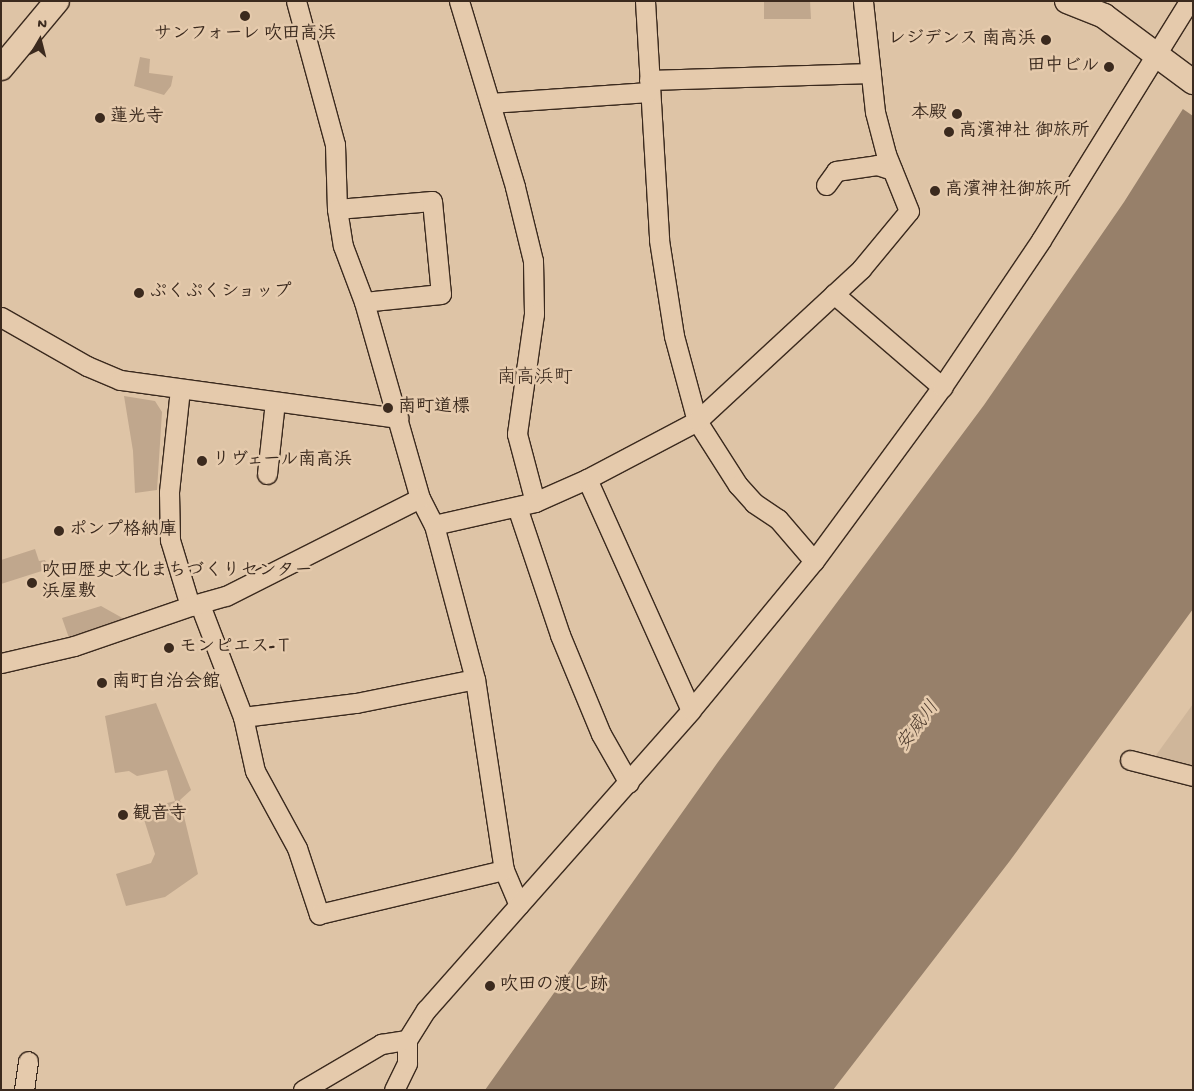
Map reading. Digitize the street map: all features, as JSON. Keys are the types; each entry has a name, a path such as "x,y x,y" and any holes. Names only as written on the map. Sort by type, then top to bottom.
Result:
{"street":[{"path":"1,68 57,1"},
{"path":"296,1 335,145 337,209 343,246 364,302 420,498 434,525 475,679 504,870 519,905"},
{"path":"459,1 490,103 533,261 534,314 517,434 526,505 564,644 602,734 629,782"},
{"path":"645,1 659,240 674,336 697,421 738,485 754,503 778,519 814,562"},
{"path":"434,525 526,505 588,479 697,421 861,269 909,211 892,170 875,112 862,1"},
{"path":"1067,1 1106,9 1161,58 1193,82"},
{"path":"394,1090 407,1063 407,1040 426,1010 629,782 814,562 942,387 1161,58 1189,1"},
{"path":"490,103 649,86 871,73"},
{"path":"826,185 836,171 877,165 892,170"},
{"path":"337,209 432,201 441,294 364,302"},
{"path":"834,294 942,387"},
{"path":"1,318 87,366 120,380 398,418"},
{"path":"180,389 169,492 170,540 195,606 243,717 255,771 297,848 318,914 504,870"},
{"path":"267,474 275,402"},
{"path":"588,479 691,710"},
{"path":"1,663 74,646 226,596 420,498"},
{"path":"243,717 356,703 475,679"},
{"path":"1130,760 1193,776"},
{"path":"303,1090 381,1044 407,1040"},
{"path":"24,1090 28,1061"}],"shaded area":[{"path":"764,1 810,1 811,19 764,19"},
{"path":"140,57 150,59 149,73 173,76 171,86 164,95 134,86"},
{"path":"124,396 155,401 162,412 157,490 135,493 133,451"},
{"path":"35,549 39,561 45,560 48,569 1,584 1,560"},
{"path":"101,606 126,620 69,638 62,618"},
{"path":"156,703 191,790 180,800 198,874 165,897 126,906 116,874 151,863 155,854 141,810 175,801 167,770 137,776 129,771 115,773 105,716"},
{"path":"1193,704 1193,770 1154,758"}],"water":[{"name":"安威川","path":"1193,93 1193,609 1009,862 833,1090 485,1090 718,762 984,405 1124,202"}],"pier":[{"path":"1193,90 1193,116 1180,107"}],"place":[{"name":"サンフォーレ 吹田高浜","path":"245,16"},
{"name":"レジデンス 南高浜","path":"1046,40"},
{"name":"田中ビル","path":"1109,67"},
{"name":"本殿","path":"957,114"},
{"name":"蓮光寺","path":"100,118"},
{"name":"高濱神社 御旅所","path":"949,132"},
{"name":"高濱神社御旅所","path":"935,191"},
{"name":"ぷくぷくショップ","path":"139,293"},
{"name":"南町道標","path":"388,408"},
{"name":"リヴェール南高浜","path":"202,461"},
{"name":"ポンプ格納庫","path":"59,531"},
{"name":"吹田歴史文化まちづくりセンター 浜屋敷","path":"32,583"},
{"name":"モンピエス-Ｔ","path":"169,648"},
{"name":"南町自治会館","path":"102,683"},
{"name":"観音寺","path":"123,815"},
{"name":"吹田の渡し跡","path":"490,986"}],"district":[{"name":"南高浜町","path":"535,379"}]}
